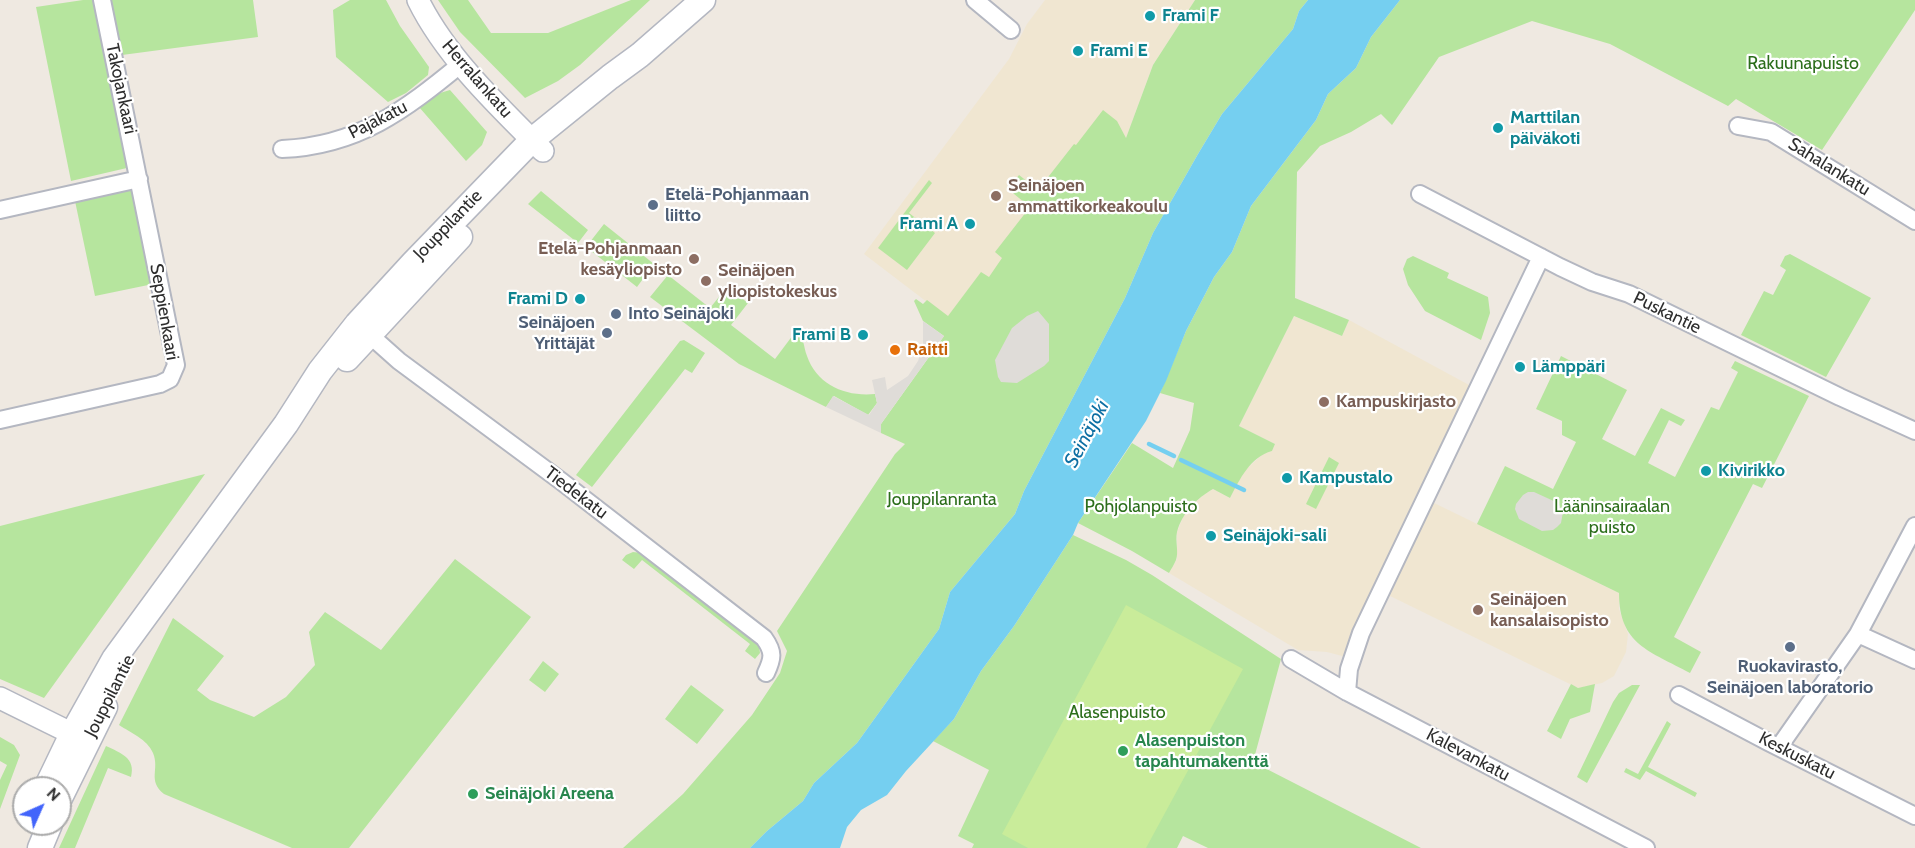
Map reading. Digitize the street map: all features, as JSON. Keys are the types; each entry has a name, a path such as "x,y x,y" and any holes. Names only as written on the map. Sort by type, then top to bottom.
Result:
{"main road":[{"name":"Jouppilantie","path":"67,776 80,737 114,659 286,424 363,329 504,190 538,146 608,93 640,55 703,0"},
{"name":"Jouppilantie","path":"54,776 80,737"}],"street":[{"name":"Takojankaari","path":"102,0 140,179"},
{"name":"Herralankatu","path":"418,0 430,24 461,64 538,146"},
{"path":"975,0 1011,30"},
{"name":"Pajakatu","path":"282,149 335,141 372,128 421,97 461,64"},
{"name":"Sahalankatu","path":"1738,126 1771,132 1915,221"},
{"path":"0,210 140,179"},
{"name":"Seppienkaari","path":"0,420 160,384 170,379 176,364 140,179"},
{"name":"Puskantie","path":"1420,194 1592,282 1629,294 1915,431"},
{"path":"1347,692 1349,669 1361,633 1541,257"},
{"name":"Tiedekatu","path":"363,329 399,362 561,481 764,638 772,649 772,659 766,673"},
{"path":"1779,747 1858,634 1915,526"},
{"path":"1858,634 1915,660"},
{"name":"Kalevankatu","path":"1292,658 1347,692 1646,848"},
{"name":"Keskuskatu","path":"1680,695 1915,816"},
{"path":"0,698 80,737"}],"shaded area":[{"name":"Seinäjoen ammattikorkeakoulu","path":"1045,0 1195,0 1153,65 1126,138 982,344 864,254 1009,59 1027,24"},
{"path":"1038,311 1049,324 1049,361 1017,383 1001,382 995,360 1012,328 1027,316"},
{"path":"1294,316 1342,336 1349,320 1482,392 1430,501 1619,593 1619,609 1628,634 1626,652 1614,676 1602,683 1578,688 1386,594 1346,657 1327,652 1298,650 1169,573 1177,559 1177,532 1183,517 1193,505 1213,489 1230,498 1243,472 1264,453 1272,451 1275,444 1239,426"},
{"path":"923,321 944,336 881,424 881,433 826,407 833,396 869,415 877,403 872,380 885,377 887,390 908,376 918,361 923,345"},
{"path":"1528,492 1534,492 1558,503 1563,512 1561,523 1553,530 1542,531 1519,519 1515,509 1516,504"}],"green space":[{"path":"95,0 131,167 71,181 36,7"},
{"path":"111,0 253,0 258,37 122,55"},
{"path":"350,0 386,0 400,26 429,67 428,75 406,93 388,102 336,57 333,10"},
{"path":"438,0 468,0 491,33 548,33 631,0 650,0 580,65 558,81 525,98 460,32"},
{"name":"Jouppilanranta","path":"1195,0 1308,0 1299,11 1293,29 1222,114 1198,154 1153,233 1125,298 1024,491 1015,514 950,592 939,629 857,743 814,783 803,801 750,848 623,848 683,794 752,715 780,673 787,651 777,631 895,454 905,444 881,433 881,424 944,336 923,321 914,301 916,299 923,304 927,300 948,316 981,272 989,277 1002,258 995,252 1030,207 1008,189 1019,175 1038,190 1103,110 1117,121 1126,138 1153,65"},
{"path":"1400,0 1915,0 1915,10 1822,150 1736,99 1728,106 1610,44 1532,21 1439,57 1392,125 1381,114 1351,132 1320,146 1297,172 1295,298 1349,320 1342,336 1294,316 1239,426 1275,444 1272,451 1252,463 1230,498 1213,489 1191,507 1179,525 1176,539 1177,557 1169,573 1078,523 1132,443 1173,468 1190,430 1194,403 1160,393 1186,331 1214,277 1232,252 1251,206 1316,120 1328,94 1356,68 1371,37"},
{"path":"450,90 487,132 482,145 466,161 419,107 440,93"},
{"path":"929,180 932,183 909,213 935,233 907,270 878,248"},
{"path":"134,189 153,284 95,296 75,201"},
{"path":"541,191 588,230 578,243 528,204"},
{"path":"604,224 654,264 637,287 586,247"},
{"path":"1790,254 1871,298 1826,377 1741,335 1764,291 1773,295 1786,270 1780,266 1785,256"},
{"path":"1413,256 1449,273 1447,278 1488,297 1490,313 1481,340 1425,311 1408,285 1403,269 1407,259"},
{"path":"668,275 710,308 727,287 748,303 731,325 775,359 796,331 802,339 812,366 825,382 843,391 875,394 877,403 868,415 834,396 826,407 739,364 650,297"},
{"path":"684,340 705,353 692,373 685,369 592,487 576,475 680,341"},
{"name":"Lääninsairaalan puisto","path":"1561,356 1627,390 1602,439 1635,456 1661,408 1685,420 1681,426 1669,420 1648,463 1675,477 1711,407 1719,410 1738,372 1731,368 1735,361 1809,396 1762,488 1753,484 1674,637 1701,652 1690,673 1650,652 1631,635 1624,624 1620,610 1619,593 1477,524 1505,466 1553,489 1576,442 1562,435 1562,421 1536,409"},
{"path":"1329,457 1339,463 1316,509 1306,504"},
{"path":"205,474 44,698 0,679 0,526"},
{"name":"Alasenpuisto","path":"1073,535 1152,575 1281,659 1253,762 1421,848 1208,848 1183,836 1177,848 972,848 974,844 958,836 989,770 933,741 954,719 981,671 1014,626"},
{"path":"633,552 642,553 753,638 759,646 760,653 755,659 745,651 750,644 642,560 634,569 622,560"},
{"path":"455,559 531,617 349,848 292,848 164,794 159,789 155,779 155,759 150,748 119,725 173,618 224,656 197,690 210,700 254,717 286,697 315,665 309,632 325,612 381,650"},
{"name":"Alasenpuiston tapahtumakenttä","path":"1126,605 1243,669 1146,848 1028,848 1002,834"},
{"path":"543,661 559,674 545,692 529,680"},
{"path":"1571,684 1578,688 1595,684 1590,712 1570,719 1561,739 1547,731"},
{"path":"691,685 724,710 697,744 665,719"},
{"path":"1632,685 1640,685 1587,783 1577,777 1613,702 1619,693"},
{"path":"1667,721 1671,724 1648,767 1697,793 1695,797 1646,771 1640,780 1624,772 1626,768 1638,774"},
{"path":"0,737 14,745 20,755 0,809 0,780 7,765 0,761"},
{"path":"106,746 126,757 131,765 131,777 108,768 75,848 59,848 65,836 72,836 72,820"}],"water":[{"name":"Seinäjoki","path":"1308,0 1400,0 1371,37 1356,68 1328,94 1316,120 1251,206 1232,252 1214,277 1186,331 1166,381 1146,421 1078,523 1073,535 1014,626 981,671 954,719 887,795 861,810 847,827 840,848 750,848 803,801 814,783 857,743 939,629 950,592 1015,514 1024,491 1125,298 1153,233 1198,154 1222,114 1293,29 1299,11"}],"waterway":[{"path":"1149,444 1174,456"},
{"path":"1181,460 1244,490"}],"place":[{"name":"Frami F","path":"1150,16"},
{"name":"Frami E","path":"1078,51"},
{"name":"Marttilan päiväkoti","path":"1498,128"},
{"name":"Seinäjoen ammattikorkeakoulu","path":"996,196"},
{"name":"Etelä-Pohjanmaan liitto","path":"653,205"},
{"name":"Frami A","path":"970,224"},
{"name":"Etelä-Pohjanmaan kesäyliopisto","path":"694,259"},
{"name":"Seinäjoen yliopistokeskus","path":"706,281"},
{"name":"Frami D","path":"580,299"},
{"name":"Into Seinäjoki","path":"616,314"},
{"name":"Seinäjoen Yrittäjät","path":"607,333"},
{"name":"Frami B","path":"863,335"},
{"name":"Raitti","path":"895,350"},
{"name":"Lämppäri","path":"1520,367"},
{"name":"Kampuskirjasto","path":"1324,402"},
{"name":"Kivirikko","path":"1706,471"},
{"name":"Kampustalo","path":"1287,478"},
{"name":"Seinäjoki-sali","path":"1211,536"},
{"name":"Seinäjoen kansalaisopisto","path":"1478,610"},
{"name":"Ruokavirasto, Seinäjoen laboratorio","path":"1790,647"},
{"name":"Alasenpuiston tapahtumakenttä","path":"1123,751"},
{"name":"Seinäjoki Areena","path":"473,794"}],"park label":[{"name":"Rakuunapuisto","path":"1803,64"},
{"name":"Pohjolanpuisto","path":"1141,507"}]}
